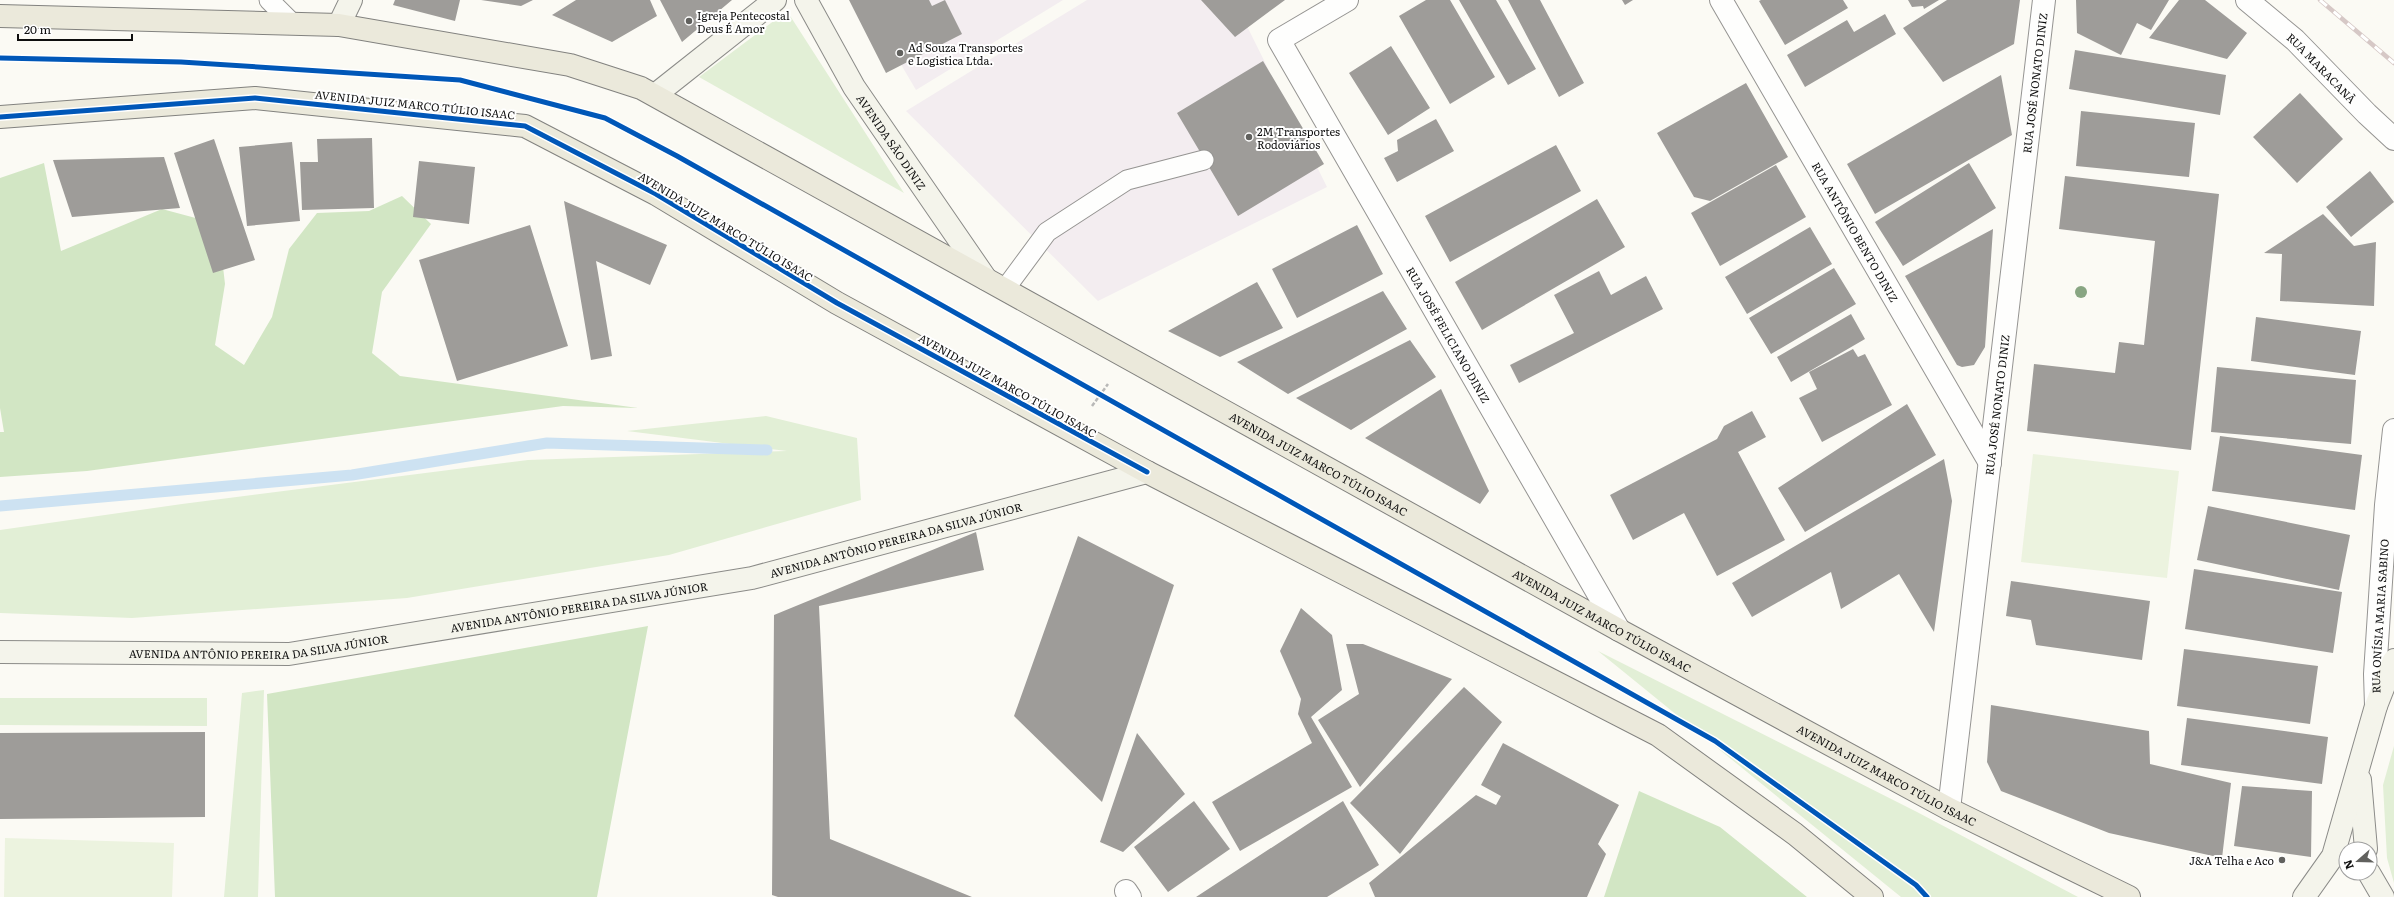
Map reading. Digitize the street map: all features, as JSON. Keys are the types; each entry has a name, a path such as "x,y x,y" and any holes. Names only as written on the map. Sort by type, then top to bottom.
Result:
{"main road":[{"name":"AVENIDA JUIZ MARCO TÚLIO ISAAC","path":"0,16 338,25 570,65 641,88 1618,630 1949,809 2129,897"},
{"name":"AVENIDA JUIZ MARCO TÚLIO ISAAC","path":"0,117 255,98 525,126 656,194 837,303 1147,472 1658,735 1795,834 1872,897"}],"street":[{"path":"338,25 351,0"},
{"path":"654,95 775,0"},
{"name":"RUA JOSÉ FELICIANO DINIZ","path":"1347,0 1279,40 1618,630"},
{"name":"RUA ANTÔNIO BENTO DINIZ","path":"1721,0 1990,463"},
{"name":"RUA JOSÉ NONATO DINIZ","path":"1949,809 2044,0"},
{"name":"RUA MARACANÃ","path":"2247,0 2295,40 2367,114 2394,139"},
{"name":"AVENIDA SÃO DINIZ","path":"809,2 854,87 996,284"},
{"name":"RUA ONÍSIA MARIA SABINO","path":"2376,706 2374,674 2386,505 2394,430"},
{"name":"AVENIDA ANTÔNIO PEREIRA DA SILVA JÚNIOR","path":"0,652 297,653 752,578 1147,472"},
{"name":"RUA ONÍSIA MARIA SABINO","path":"2304,897 2333,856 2376,706 2394,660"},
{"name":"RUA ONÍSIA MARIA SABINO","path":"2359,769 2365,841"},
{"path":"2374,881 2383,897"}],"lane":[{"path":"269,0 293,24"},
{"path":"996,284 1047,232 1127,180 1204,160"}],"path":[{"path":"1074,432 1126,357"},
{"path":"1093,390 1107,398"}],"shaded area":[{"name":"Ad Souza Transportes e Logistica Ltda.","path":"863,0 1063,0 916,90"},
{"name":"2M Transportes Rodoviários","path":"1087,0 1234,0 1327,187 1098,301 906,111"}],"green space":[{"path":"787,11 904,193 699,77"},
{"path":"44,163 61,251 162,209 218,224 225,284 215,345 244,365 272,317 289,249 317,213 369,211 402,196 431,224 382,292 372,353 400,376 638,408 563,406 87,471 0,477 0,432 4,432 0,408 0,178"},
{"path":"766,416 857,438 861,500 669,555 407,598 132,618 0,613 0,530 182,504 528,460 787,451 627,431"},
{"path":"2033,454 2179,471 2167,578 2021,562"},
{"path":"648,626 597,897 275,897 267,694"},
{"path":"1598,651 1917,812 2078,897 1901,897"},
{"path":"264,690 258,897 224,897 242,693"},
{"path":"0,698 207,698 207,726 0,725"},
{"path":"2394,746 2394,883 2387,858 2383,785"},
{"path":"1639,791 1720,827 1807,897 1604,897"},
{"path":"5,838 174,843 172,897 4,897"}],"building":[{"path":"395,0 460,0 455,21 393,5"},
{"path":"481,0 533,0 521,6"},
{"path":"576,0 650,0 657,16 612,42 552,15"},
{"name":"Igreja Pentecostal Deus É Amor","path":"660,0 732,0 682,42"},
{"name":"Ad Souza Transportes e Logistica Ltda.","path":"849,0 929,0 932,6 945,0 962,34 886,73"},
{"path":"1201,0 1285,0 1235,37"},
{"path":"1426,0 1450,0 1495,77 1450,104 1399,16"},
{"path":"1459,0 1496,0 1536,69 1508,85"},
{"path":"1508,0 1540,0 1584,83 1559,97"},
{"path":"1622,0 1633,0 1625,5"},
{"path":"1843,0 1848,8 1785,45 1759,1"},
{"path":"1908,0 1939,0 1924,9 1923,6 1912,7"},
{"path":"1947,0 2020,0 2014,44 1943,82 1903,28"},
{"path":"2076,0 2169,0 2151,30 2137,23 2121,55 2077,33"},
{"path":"2179,0 2205,0 2247,33 2227,59 2149,38"},
{"path":"1885,14 1896,34 1805,87 1787,55 1847,20 1854,32"},
{"path":"1391,46 1430,108 1388,135 1349,73"},
{"path":"2075,50 2226,75 2220,115 2069,89"},
{"name":"2M Transportes Rodoviários","path":"1263,61 1324,164 1238,216 1177,113"},
{"path":"2001,75 2012,135 1875,214 1847,164"},
{"path":"1746,83 1788,157 1710,201 1694,197 1657,133"},
{"path":"2300,93 2343,139 2297,183 2253,137"},
{"path":"2081,111 2195,123 2189,177 2076,166"},
{"path":"1436,119 1454,151 1397,182 1384,158 1398,151 1397,140"},
{"path":"372,138 374,208 302,210 300,162 318,162 317,139"},
{"path":"214,139 255,260 213,273 174,153"},
{"path":"292,142 300,221 247,226 239,147"},
{"path":"1556,145 1581,191 1450,262 1425,216"},
{"path":"164,157 180,208 72,217 53,160"},
{"path":"419,161 475,167 469,224 413,217"},
{"path":"1969,163 1996,208 1903,266 1875,222"},
{"path":"1776,165 1806,217 1720,266 1691,213"},
{"path":"2370,171 2394,202 2351,237 2326,207"},
{"path":"2065,176 2219,194 2191,450 2027,431 2034,364 2115,373 2119,342 2144,345 2155,241 2059,229"},
{"path":"1597,199 1625,247 1482,330 1455,282"},
{"path":"564,201 667,245 650,285 596,261 612,356 591,360"},
{"path":"2323,214 2354,246 2376,242 2374,306 2280,301 2282,254 2264,253"},
{"path":"530,225 568,346 457,381 419,260"},
{"path":"1357,225 1383,274 1297,318 1272,269"},
{"path":"1810,227 1832,264 1747,314 1725,277"},
{"path":"1993,229 1985,347 1974,365 1962,367 1957,365 1905,276"},
{"path":"1834,268 1856,304 1771,354 1749,318"},
{"path":"1599,271 1611,295 1646,276 1663,309 1519,383 1510,365 1574,333 1554,295"},
{"path":"1257,282 1283,328 1220,357 1168,331"},
{"path":"1383,291 1407,329 1288,394 1237,362"},
{"path":"1851,314 1865,339 1791,382 1777,357"},
{"path":"2256,317 2361,331 2355,375 2251,361"},
{"path":"1410,340 1436,377 1351,430 1296,398"},
{"path":"1853,349 1858,357 1865,354 1892,405 1822,442 1799,398 1817,389 1809,372"},
{"path":"2217,367 2356,380 2351,444 2211,432"},
{"path":"1441,389 1489,491 1480,504 1365,438"},
{"path":"1907,404 1936,455 1805,532 1778,488"},
{"path":"1752,411 1766,437 1738,452 1785,540 1717,576 1684,513 1633,540 1610,495 1717,439 1724,426"},
{"path":"2220,436 2362,455 2355,510 2212,491"},
{"path":"1944,459 1952,501 1934,632 1899,574 1841,609 1831,572 1752,617 1732,583"},
{"path":"2208,506 2350,535 2339,590 2197,560"},
{"path":"976,532 984,570 819,606 830,839 972,897 778,897 772,895 774,615"},
{"path":"1078,536 1174,585 1102,802 1014,716"},
{"path":"2194,569 2342,592 2333,653 2185,629"},
{"path":"2011,581 2150,601 2142,660 2036,645 2031,620 2006,616"},
{"path":"1301,608 1332,635 1342,690 1311,717 1352,787 1240,851 1212,802 1312,743 1298,714 1301,699 1280,651"},
{"path":"1346,644 1363,644 1452,679 1360,787 1318,720 1359,694"},
{"path":"2184,649 2318,666 2310,724 2177,706"},
{"path":"1464,687 1502,722 1400,854 1350,803"},
{"path":"1991,705 2149,731 2150,764 2231,783 2222,858 2109,833 2001,791 1987,762"},
{"path":"2187,718 2328,737 2322,784 2181,765"},
{"path":"205,732 205,817 0,819 0,733"},
{"path":"1137,733 1185,794 1123,852 1100,842"},
{"path":"1503,743 1619,805 1598,844 1606,854 1587,897 1375,897 1369,883 1476,795 1496,805 1501,796 1481,785"},
{"path":"2242,786 2312,791 2311,857 2234,846"},
{"path":"1194,801 1230,849 1168,892 1134,847"},
{"path":"1343,801 1379,865 1327,897 1196,897"}],"waterway":[{"path":"0,506 352,475 547,443 767,450"}],"railway":[{"path":"2320,0 2394,63"}],"cycle path":[{"path":"0,58 181,62 460,80 605,118 677,156 1715,741 1916,885 1927,897"},
{"path":"0,117 255,98 525,126 656,194 837,303 1147,472"}],"place":[{"name":"Igreja Pentecostal Deus É Amor","path":"689,21"},
{"name":"Ad Souza Transportes e Logistica Ltda.","path":"900,53"},
{"name":"2M Transportes Rodoviários","path":"1249,137"},
{"name":"J&A Telha e Aco","path":"2282,860"}]}
